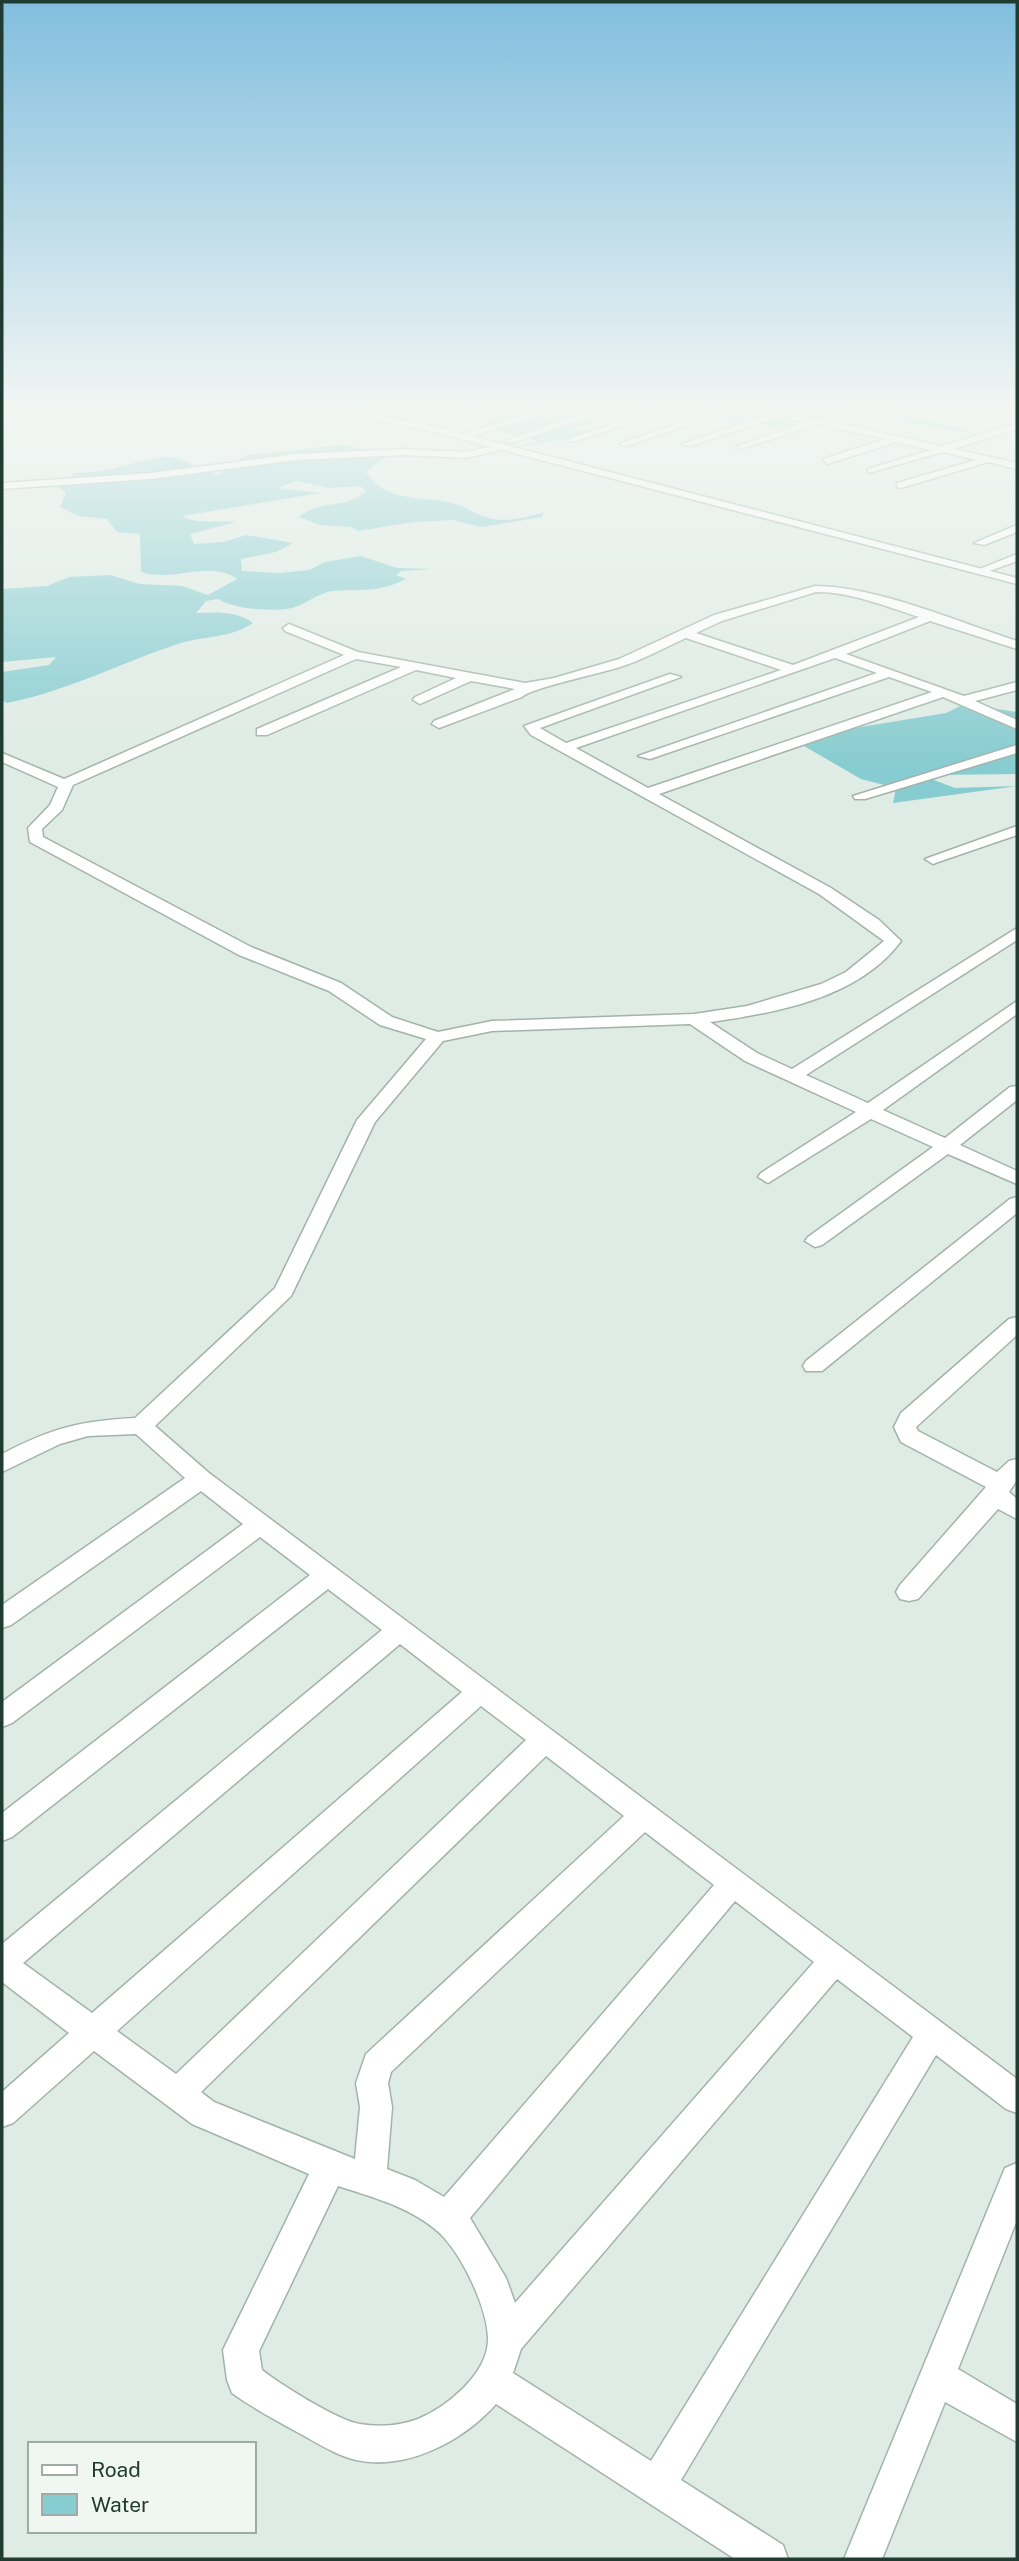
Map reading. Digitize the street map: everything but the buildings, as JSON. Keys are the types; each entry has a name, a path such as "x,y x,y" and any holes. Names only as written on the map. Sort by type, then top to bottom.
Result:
{"street":[{"path":"826,530 1017,581"},
{"path":"980,543 1013,530"},
{"path":"981,571 1017,557"},
{"path":"289,628 355,654 525,687 556,682 623,662 718,618 814,589 833,589 873,598 1017,645"},
{"path":"567,747 715,698 930,617"},
{"path":"684,633 791,669"},
{"path":"2,757 64,785 355,654"},
{"path":"835,654 944,692 1017,724"},
{"path":"262,732 414,667"},
{"path":"645,756 889,673"},
{"path":"420,700 468,677"},
{"path":"67,783 57,807 35,828 35,839 245,951 335,987 386,1021 437,1037 492,1026 694,1019 754,1011 803,997 858,970 893,941 873,923 825,891 536,732 531,726 675,677"},
{"path":"963,700 1017,686"},
{"path":"448,687 499,701"},
{"path":"439,724 517,694 525,687"},
{"path":"648,793 944,692"},
{"path":"860,796 1017,749"},
{"path":"933,859 1017,830"},
{"path":"793,1076 1017,933"},
{"path":"768,1177 870,1111 1017,1006"},
{"path":"694,1019 751,1057 1017,1178"},
{"path":"2,1464 52,1438 88,1427 141,1426 285,1291 366,1120 437,1037"},
{"path":"815,1241 947,1146 1017,1091"},
{"path":"814,1366 1017,1203"},
{"path":"1017,1324 909,1418 905,1427 909,1436 998,1490 1017,1511"},
{"path":"141,1426 201,1479 1017,2098"},
{"path":"909,1592 1017,1467"},
{"path":"2,1618 201,1479"},
{"path":"2,1716 260,1524"},
{"path":"2,1829 328,1575"},
{"path":"400,1630 2,1964 202,2113 330,2167 403,2192 447,2218 468,2244 494,2290 506,2339"},
{"path":"2,2112 481,1691"},
{"path":"177,2094 544,1740"},
{"path":"369,2180 376,2107 372,2083 377,2064 643,1815"},
{"path":"447,2218 733,1883"},
{"path":"330,2167 242,2350 245,2380 267,2397 356,2442 389,2443 434,2432 472,2407 493,2381 506,2339 835,1960"},
{"path":"657,2485 932,2034"},
{"path":"863,2559 1017,2179"},
{"path":"937,2377 1017,2424"},
{"path":"493,2381 769,2559"}],"water":[{"path":"115,530 207,530 190,534 194,544 224,542 246,535 293,543 276,552 241,559 242,571 280,573 309,570 325,562 361,556 397,568 433,569 401,571 396,575 406,579 387,586 370,590 326,592 287,609 251,608 218,599 206,601 196,613 233,614 253,623 227,634 181,643 30,698 7,703 2,700 2,672 49,665 56,657 2,662 2,589 47,586 69,577 110,575 140,584 182,586 208,595 237,579 215,571 166,575 141,572 140,534 117,532"},
{"path":"964,704 1017,712 1017,774 937,775 934,780 955,788 1017,786 893,803 896,788 861,779 804,746 812,735 946,713"}]}
